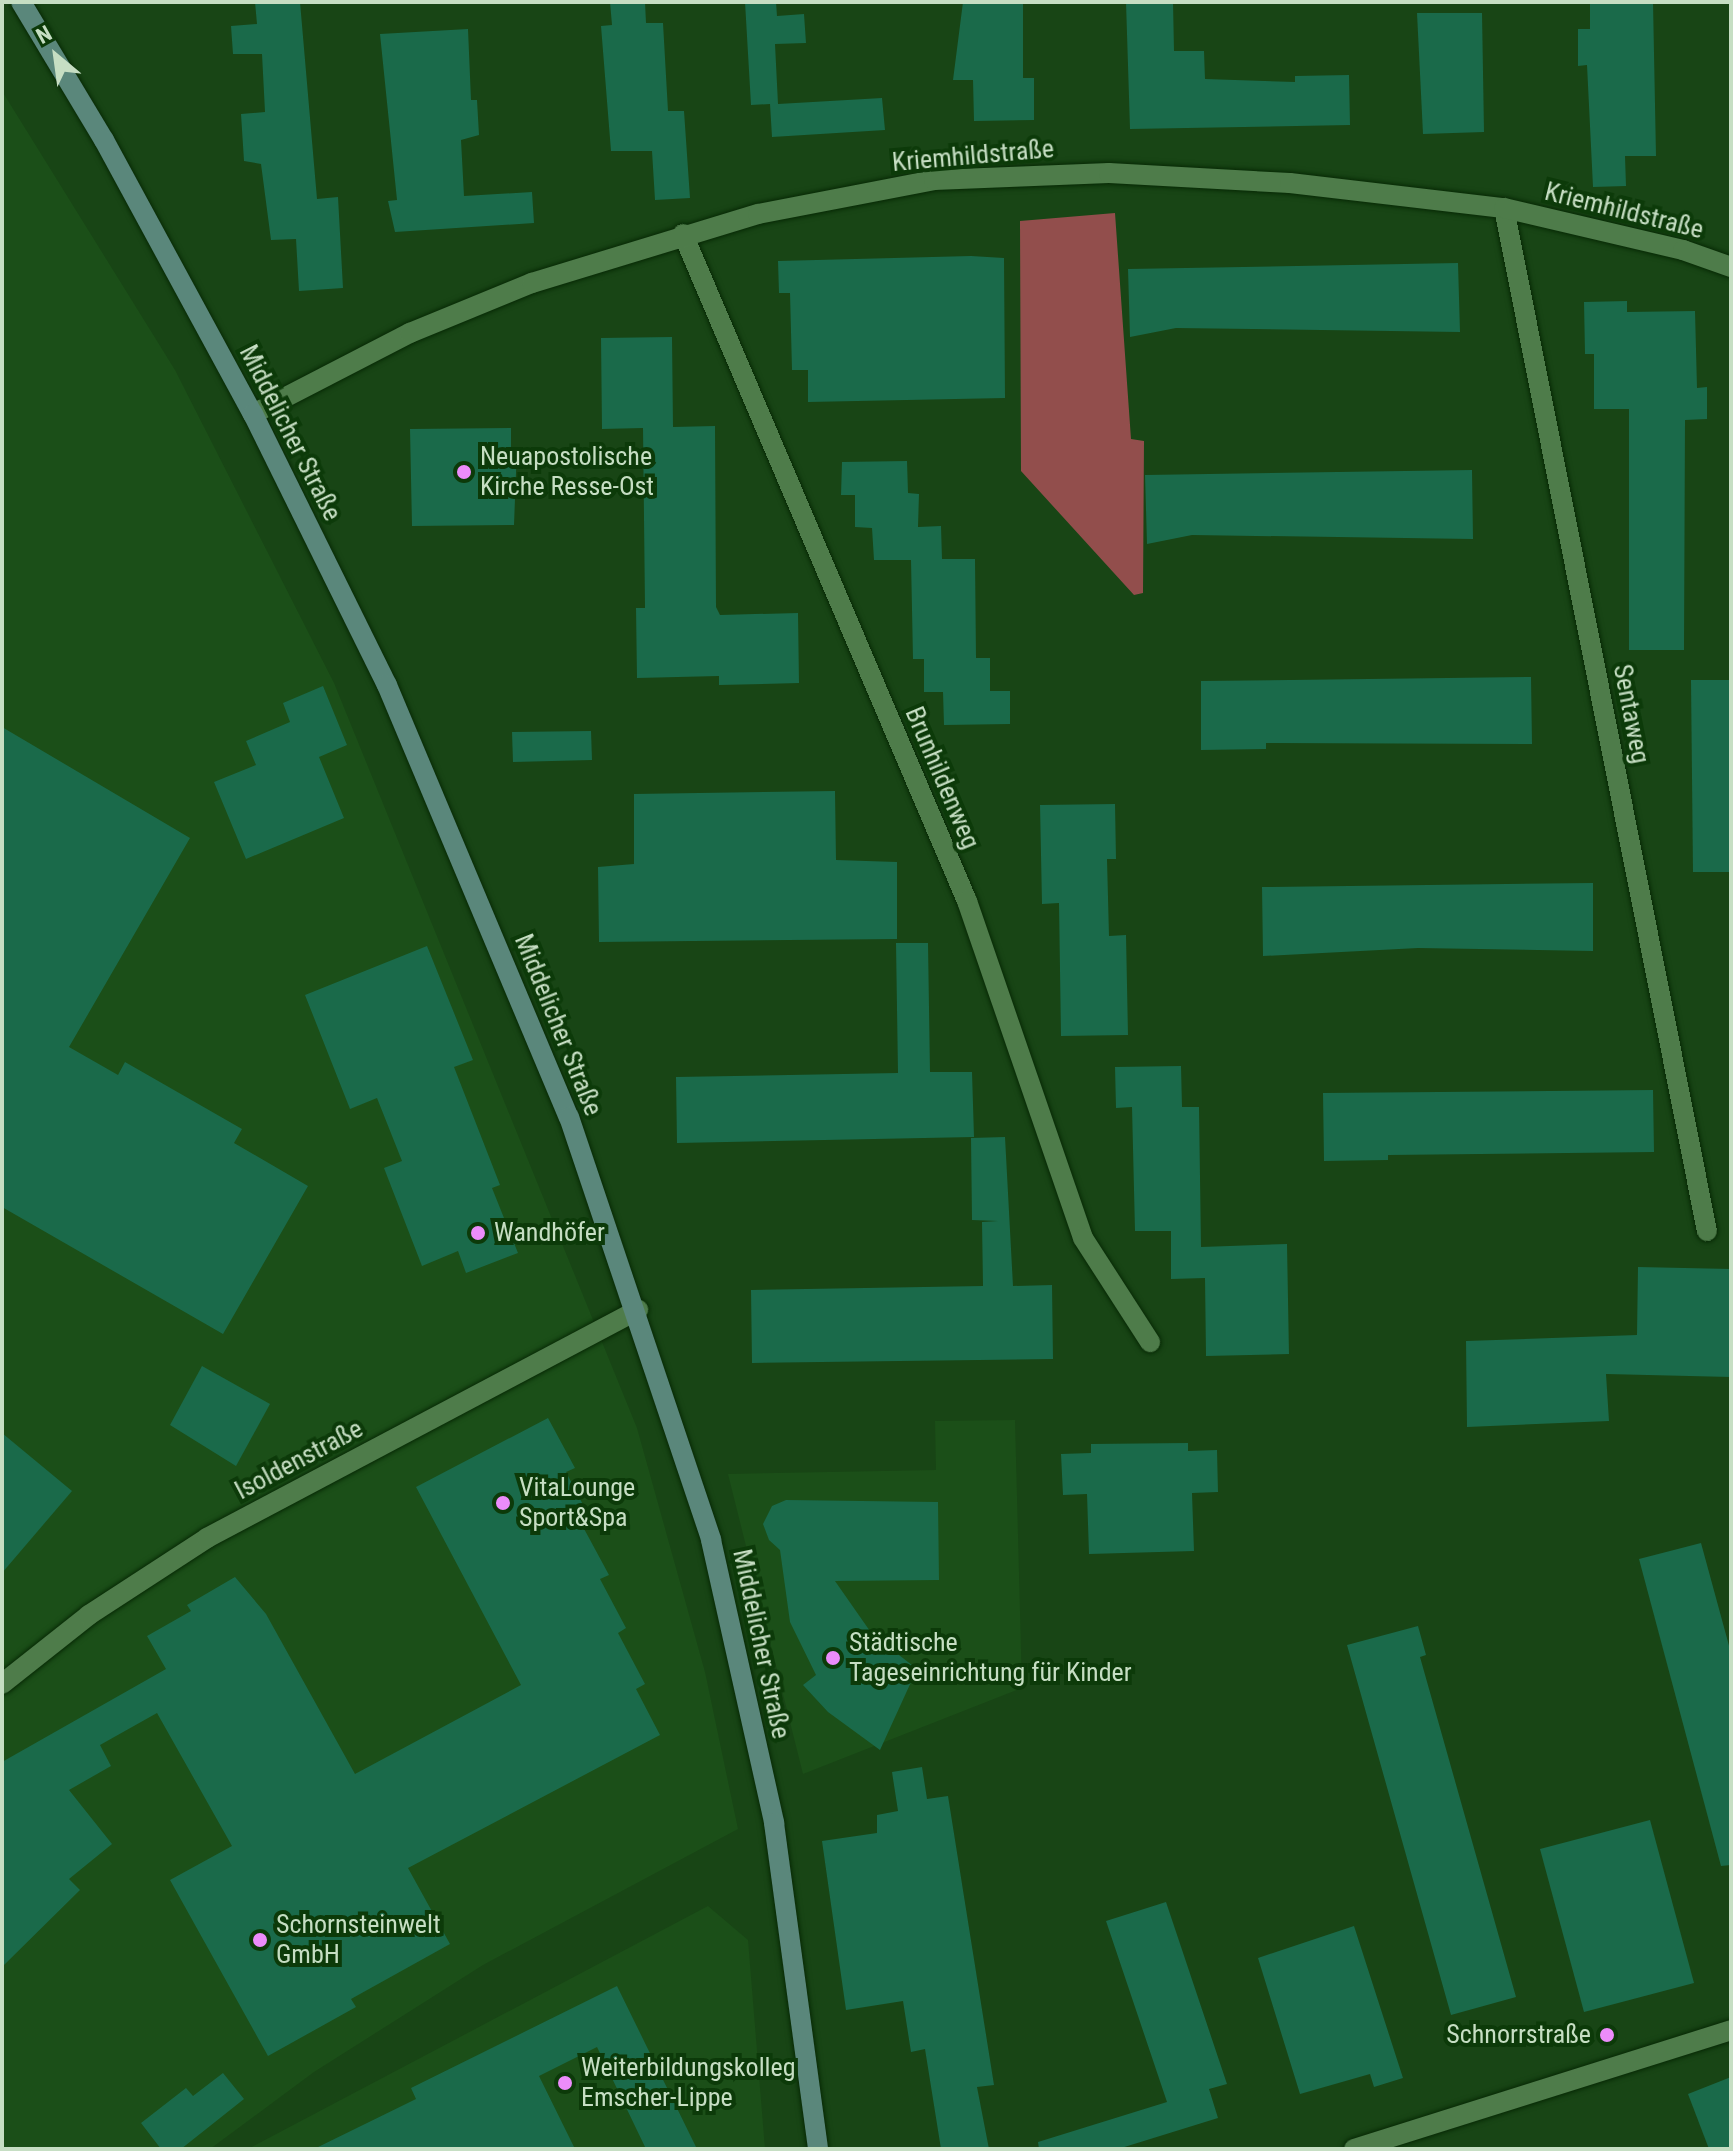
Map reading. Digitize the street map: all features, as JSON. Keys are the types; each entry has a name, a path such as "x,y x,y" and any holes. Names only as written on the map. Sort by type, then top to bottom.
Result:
{"street":[{"name":"Middelicher Straße","path":"21,2 104,140 253,414 394,699 569,1117 638,1310 711,1540 774,1823 818,2149"},
{"name":"Kriemhildstraße","path":"253,414 410,333 532,283 683,234 835,198 934,180 1012,175 1119,174 1290,183 1504,208 1683,250 1731,267"},
{"name":"Sentaweg","path":"1504,208 1707,1231"},
{"name":"Brunhildenweg","path":"683,234 967,901 1083,1238 1150,1342"},
{"name":"Isoldenstraße","path":"2,1684 89,1615 207,1538 638,1310"},
{"path":"1354,2149 1406,2140 1731,2030"}],"shaded area":[{"path":"2,91 175,370 334,683 637,1428 705,1672 738,1829 483,1965 314,2072 210,2149 2,2149"},
{"path":"1115,213 1131,439 1144,441 1143,593 1134,595 1021,471 1020,221"},
{"path":"1015,1420 1022,1688 803,1774 728,1474 936,1470 935,1421"},
{"name":"Weiterbildungskolleg Emscher-Lippe","path":"708,1906 748,1940 765,2149 248,2149"}],"building":[{"path":"255,2 300,2 317,199 338,197 343,288 299,291 296,239 271,240 261,164 244,161 241,114 265,112 262,54 233,54 231,26 257,24"},
{"path":"610,2 645,2 646,23 663,23 668,111 684,111 690,198 655,200 652,151 611,151 601,26 612,25"},
{"path":"745,2 776,2 777,16 804,14 806,43 775,44 778,104 882,98 885,130 772,137 770,104 751,105"},
{"path":"963,2 1023,2 1023,78 1034,78 1034,120 974,121 973,80 953,80"},
{"path":"1126,2 1173,2 1174,51 1204,51 1205,79 1295,82 1295,76 1349,75 1350,125 1130,129"},
{"path":"1590,2 1653,2 1656,156 1625,156 1626,186 1593,187 1587,65 1578,66 1578,29 1590,29"},
{"path":"1417,13 1482,13 1484,132 1423,134"},
{"path":"468,29 471,100 477,100 479,135 461,140 464,196 532,192 534,223 395,232 388,201 397,200 380,34"},
{"path":"971,256 1004,258 1005,398 808,402 808,370 792,370 790,293 779,293 778,261"},
{"path":"1458,263 1460,332 1176,328 1130,337 1128,269"},
{"path":"1627,301 1627,312 1695,311 1697,388 1707,387 1707,419 1685,420 1684,650 1629,650 1629,409 1594,409 1594,354 1585,354 1584,302"},
{"path":"672,337 673,427 715,426 716,607 720,615 798,613 799,683 719,685 719,676 637,678 636,608 645,608 643,428 602,429 601,338"},
{"name":"Neuapostolische Kirche Resse-Ost","path":"511,428 511,447 517,447 514,525 412,526 410,429"},
{"path":"907,461 908,493 919,494 918,527 941,526 942,559 975,559 976,658 990,658 990,691 1010,691 1010,724 944,725 943,692 924,692 924,659 913,659 911,560 874,560 872,528 855,527 855,495 841,495 842,462"},
{"path":"1472,470 1473,539 1192,535 1147,544 1145,475"},
{"path":"1531,677 1532,744 1266,743 1266,749 1201,750 1201,681"},
{"path":"1691,680 1731,680 1731,872 1693,872"},
{"path":"323,686 347,745 319,757 344,818 246,859 214,782 256,765 246,741 290,722 283,703"},
{"path":"2,727 190,838 69,1047 118,1075 125,1062 242,1129 234,1143 308,1186 223,1334 2,1207"},
{"path":"591,731 592,760 513,762 512,732"},
{"path":"835,791 836,860 897,862 897,939 599,942 598,867 634,864 634,794"},
{"path":"1115,804 1116,859 1107,859 1109,936 1126,935 1128,1035 1061,1036 1059,903 1042,904 1040,805"},
{"path":"1593,883 1593,951 1418,948 1263,956 1262,887"},
{"path":"896,943 928,943 930,1072 972,1072 974,1137 677,1143 676,1077 898,1073"},
{"path":"427,946 473,1060 454,1067 500,1185 492,1188 518,1253 466,1273 458,1251 422,1266 384,1168 402,1161 377,1098 350,1109 305,995"},
{"path":"1181,1066 1182,1107 1199,1107 1201,1247 1287,1244 1289,1354 1206,1356 1205,1278 1171,1279 1171,1231 1135,1231 1132,1107 1116,1108 1115,1067"},
{"path":"1653,1090 1654,1152 1388,1155 1388,1160 1324,1161 1323,1093"},
{"path":"1005,1137 1013,1286 1052,1285 1053,1359 752,1363 751,1290 983,1286 982,1222 998,1221 972,1220 971,1138"},
{"path":"1638,1267 1731,1269 1731,1377 1606,1374 1609,1421 1467,1427 1466,1341 1637,1335"},
{"path":"202,1366 270,1404 236,1466 170,1425"},
{"path":"548,1418 575,1468 566,1472 591,1520 582,1525 609,1575 600,1579 626,1628 618,1633 645,1684 636,1689 660,1735 408,1868 450,1944 351,1999 356,2007 268,2056 170,1880 232,1846 157,1713 100,1745 111,1766 69,1790 112,1844 69,1879 80,1890 2,1967 2,1762 166,1669 147,1636 191,1611 187,1605 235,1577 266,1614 355,1774 521,1685 416,1487"},
{"path":"2,1433 72,1491 2,1573"},
{"path":"1188,1443 1188,1451 1217,1450 1218,1492 1192,1493 1194,1551 1089,1554 1087,1494 1063,1495 1061,1454 1091,1453 1091,1444"},
{"path":"786,1500 938,1502 939,1580 835,1581 872,1634 917,1669 880,1750 828,1712 803,1685 816,1675 790,1622 780,1550 769,1540 763,1524 772,1506"},
{"path":"1701,1543 1731,1653 1731,1865 1721,1866 1639,1559"},
{"path":"1418,1626 1426,1655 1420,1657 1516,1997 1451,2015 1347,1645"},
{"path":"922,1767 927,1799 948,1796 994,2085 977,2087 989,2149 941,2149 925,2049 911,2052 903,2001 846,2010 822,1841 877,1833 877,1815 898,1811 892,1772"},
{"path":"1650,1820 1694,1983 1584,2012 1540,1849"},
{"path":"1166,1902 1227,2084 1209,2089 1218,2118 1118,2149 1039,2149 1038,2142 1167,2102 1106,1921"},
{"path":"1354,1926 1403,2078 1374,2087 1370,2074 1300,2094 1258,1958"},
{"path":"617,1986 697,2149 646,2149 597,2047 539,2076 575,2149 314,2149 416,2099 411,2088"},
{"path":"223,2073 244,2099 181,2149 161,2149 141,2123 186,2088 193,2096"},
{"path":"1731,2077 1731,2149 1709,2149 1688,2094"}],"place":[{"name":"Neuapostolische Kirche Resse-Ost","path":"464,472"},
{"name":"Wandhöfer","path":"478,1233"},
{"name":"VitaLounge Sport&Spa","path":"503,1503"},
{"name":"Städtische Tageseinrichtung für Kinder","path":"833,1658"},
{"name":"Schornsteinwelt GmbH","path":"260,1940"},
{"name":"Schnorrstraße","path":"1607,2035"},
{"name":"Weiterbildungskolleg Emscher-Lippe","path":"565,2083"}]}
